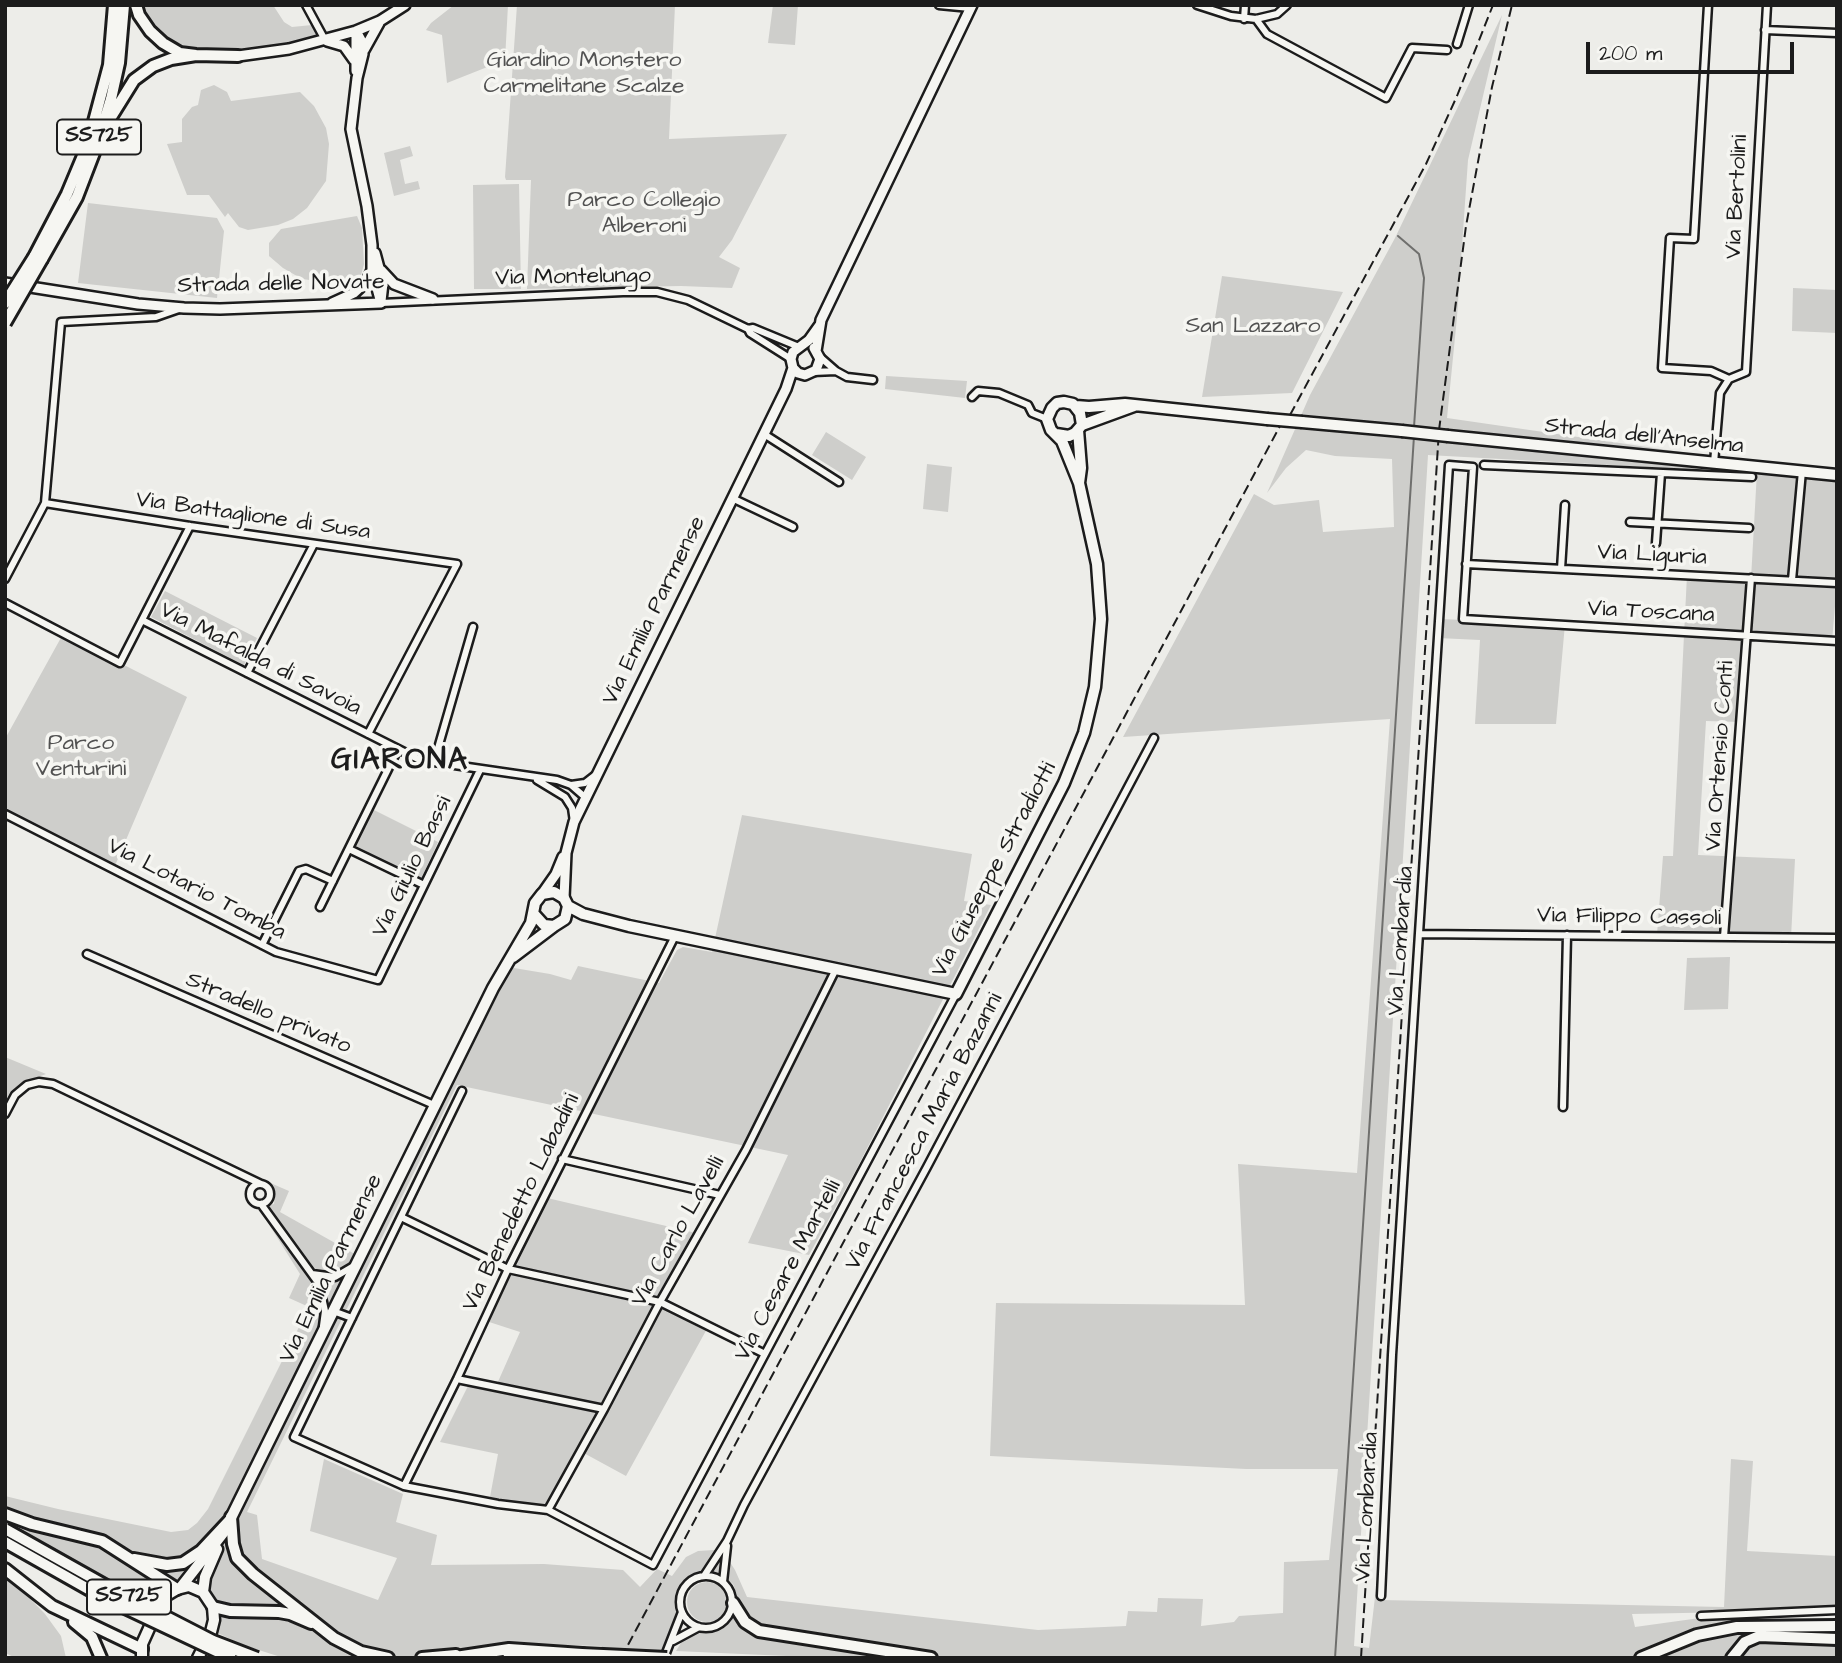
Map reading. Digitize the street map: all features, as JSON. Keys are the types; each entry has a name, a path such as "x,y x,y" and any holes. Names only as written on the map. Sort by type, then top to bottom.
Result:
{"highway":[{"name":"SS725","path":"5,323 38,258 88,144 109,65 114,5"},
{"name":"SS725","path":"5,303 38,258 76,197 97,145 119,63 124,5"},
{"path":"136,5 144,23 163,43 180,52 238,56"},
{"path":"97,145 123,94 134,80 153,66 171,59 196,55"},
{"path":"5,1514 32,1524 102,1541 179,1588"},
{"path":"129,1558 167,1565 183,1563 201,1551 230,1519"},
{"path":"230,1519 237,1558 253,1574 334,1638 361,1652 388,1658"},
{"name":"SS725","path":"5,1529 213,1641 257,1658"},
{"name":"SS725","path":"5,1542 104,1598 231,1658"},
{"path":"5,1569 63,1617 83,1628 92,1637 101,1658"},
{"path":"733,1603 745,1622 759,1631 931,1658"},
{"path":"52,1606 141,1655"},
{"path":"213,1607 230,1611 290,1614 320,1627"},
{"path":"1642,1658 1697,1635 1737,1627 1837,1626"},
{"path":"1732,1658 1745,1642 1759,1636 1837,1639"},
{"path":"422,1658 509,1649 665,1658"},
{"path":"449,1658 469,1653"},
{"path":"509,1658 566,1653"}],"main road":[{"path":"238,56 325,40 356,31 380,21 405,5"},
{"name":"Via Emilia Parmense","path":"542,894 556,874 566,853 574,822 786,389 793,352 819,326 971,7"},
{"path":"380,21 363,54 357,78 351,129 368,206 381,303"},
{"path":"356,31 362,42 363,54"},
{"path":"356,31 357,78"},
{"path":"325,40 344,46 355,63"},
{"path":"376,270 394,284 433,299"},
{"path":"324,306 354,293 376,270"},
{"name":"Strada delle Novate","path":"5,284 184,308 381,303"},
{"name":"Via Emilia Parmense","path":"786,389 818,367 819,326"},
{"path":"801,346 811,347 818,353"},
{"path":"792,363 798,373 809,374"},
{"path":"1068,402 1076,406 1135,406 1080,428 1069,436 1056,434 1051,430 1047,419 1057,403 1068,402"},
{"path":"1076,406 1082,418 1080,428"},
{"name":"Strada dell'Anselma","path":"1135,406 1837,475"},
{"name":"Via Giuseppe Stradiotti","path":"1079,483 1080,428"},
{"name":"Via Giuseppe Stradiotti","path":"566,902 583,914 629,926 956,994 1064,783 1089,715 1099,665 1101,603 1097,564 1079,483 1062,441 1056,434"},
{"name":"Via Emilia Parmense","path":"566,853 566,902"},
{"path":"554,892 566,902 567,915 558,924 544,925 534,914 535,903 542,894 554,892"},
{"name":"Via Emilia Parmense","path":"141,1655 152,1617 167,1595 179,1588 224,1532 434,1105 534,914"},
{"name":"Via Giuseppe Stradiotti","path":"558,924 582,920 629,926"},
{"name":"Via Emilia Parmense","path":"508,962 558,924"},
{"path":"203,1592 205,1577 224,1532"},
{"path":"179,1588 189,1586 203,1592 213,1607 211,1632 198,1658"}],"street":[{"path":"306,5 325,40"},
{"path":"939,5 971,7"},
{"path":"1197,5 1244,19 1278,14 1287,5"},
{"path":"1244,19 1245,5"},
{"path":"1457,44 1469,5"},
{"path":"1708,5 1694,239 1670,238 1662,368 1710,371 1729,379 1720,393 1714,463"},
{"name":"Via Bertolini","path":"1729,379 1746,372 1767,5"},
{"path":"1256,19 1267,34 1386,98 1412,48 1447,50"},
{"path":"1765,30 1837,33"},
{"name":"Via Montelungo","path":"433,299 657,292 688,300 748,329 752,328 801,346"},
{"name":"Strada delle Novate","path":"381,303 433,299"},
{"path":"5,579 44,503 61,322 156,317 184,308"},
{"name":"Via Montelungo","path":"748,329 792,363"},
{"path":"818,353 836,371 858,380 873,380"},
{"path":"809,374 836,371"},
{"path":"972,397 978,391 999,393 1028,405 1032,413 1047,419"},
{"path":"764,433 839,482"},
{"name":"Via Lombardia","path":"1381,1596 1392,1355 1448,465 1473,467 1463,619"},
{"path":"1484,465 1752,477"},
{"path":"1792,580 1802,471"},
{"path":"1656,543 1661,473"},
{"path":"732,498 793,527"},
{"name":"Via Battaglione di Susa","path":"44,503 457,564 368,734"},
{"path":"1561,569 1565,505"},
{"path":"1630,522 1749,528"},
{"path":"142,620 190,526"},
{"path":"247,673 314,544"},
{"name":"Via Liguria","path":"1465,565 1837,583"},
{"name":"Via Ortensio Conti","path":"1724,937 1751,578"},
{"name":"Via Mafalda di Savoia","path":"5,603 120,663 142,620 421,760 557,780 571,785 586,798"},
{"name":"Via Toscana","path":"1463,619 1837,641"},
{"path":"433,762 473,627"},
{"name":"Via Francesca Maria Bazanni","path":"727,1541 1154,738"},
{"path":"320,907 398,749"},
{"path":"571,785 592,779 600,769"},
{"name":"Via Giulio Bassi","path":"377,980 480,770"},
{"name":"Via Mafalda di Savoia","path":"533,778 565,797 572,808 574,822"},
{"name":"Via Lotario Tomba","path":"5,814 276,952 377,980"},
{"path":"349,849 424,885"},
{"path":"262,945 299,871 306,869 333,881"},
{"name":"Via Filippo Cassoli","path":"1420,934 1837,938"},
{"path":"1563,1107 1567,935"},
{"name":"Via Benedetto Labadini","path":"404,1486 562,1159 675,936"},
{"name":"Stradello privato","path":"87,954 434,1105"},
{"name":"Via Carlo Lavelli","path":"548,1510 660,1302 746,1150 836,969"},
{"name":"Via Cesare Martelli","path":"548,1510 653,1565 956,994"},
{"path":"5,1114 15,1095 27,1085 40,1082 53,1084 261,1184 269,1189 272,1217"},
{"name":"Via Emilia Parmense","path":"404,1486 294,1437 462,1091"},
{"path":"562,1159 720,1195"},
{"path":"244,1175 252,1189 251,1198 255,1203 261,1204 272,1217 292,1250 319,1284 325,1311 322,1332"},
{"path":"252,1189 261,1184"},
{"path":"261,1204 269,1199"},
{"path":"401,1217 508,1269 660,1302 765,1354"},
{"path":"312,1274 335,1277 356,1264"},
{"path":"333,1311 352,1318"},
{"path":"457,1379 604,1409"},
{"path":"404,1486 498,1504 548,1510"},
{"path":"704,1576 727,1541"},
{"path":"723,1582 727,1541"},
{"path":"665,1658 682,1612 680,1597 683,1589 694,1578 704,1576 723,1582 732,1595 733,1603 727,1618 715,1627 699,1627 671,1642"},
{"path":"1701,1616 1837,1610"},
{"path":"682,1612 692,1624 699,1627"}],"green space":[{"path":"141,5 273,5 284,22 292,27 312,25 317,35 316,38 243,50 191,48 166,38 152,25"},
{"path":"454,5 508,5 505,60 447,83 442,35 426,30"},
{"path":"517,5 675,5 669,139 787,134 732,240 719,257 740,268 732,288 681,286 527,289 531,180 506,180 505,177"},
{"path":"773,5 798,5 795,45 768,43"},
{"path":"1502,15 1468,160 1447,418 1702,455 1702,470 1428,455 1354,1646 1369,1648 1383,1529 1380,1600 1724,1607 1731,1459 1753,1461 1747,1551 1837,1556 1837,1610 1632,1614 1635,1627 1700,1618 1755,1617 1755,1623 1681,1636 1631,1658 831,1658 676,1651 684,1638 693,1633 712,1633 725,1627 737,1609 738,1598 733,1584 720,1574 705,1571 688,1577 677,1590 677,1613 670,1658 594,1658 602,1646 512,1644 418,1658 284,1658 243,1645 205,1627 210,1617 208,1606 200,1596 191,1592 180,1592 169,1600 165,1607 28,1540 5,1523 5,1496 171,1532 188,1530 197,1523 208,1509 309,1307 289,1298 300,1274 258,1207 274,1204 275,1194 268,1182 289,1191 280,1212 360,1257 508,967 571,980 578,966 659,983 677,950 683,947 712,952 742,815 972,854 964,901 991,905 856,1170 809,1255 748,1243 788,1155 457,1085 247,1512 257,1515 262,1559 378,1600 397,1558 310,1531 324,1459 403,1494 396,1522 437,1535 431,1565 544,1564 623,1570 640,1587 657,1569 672,1576 686,1557 698,1551 714,1550 726,1556 747,1597 1038,1630 1126,1626 1128,1611 1157,1612 1158,1598 1203,1599 1201,1626 1234,1622 1239,1616 1283,1613 1284,1562 1329,1560 1338,1469 1246,1469 990,1456 996,1303 1245,1305 1238,1164 1357,1173 1390,719 1123,737 1254,494 1274,505 1319,500 1323,532 1394,527 1392,459 1335,456 1306,450 1286,468 1267,493 1310,395 1395,238"},
{"path":"214,85 227,92 231,101 300,92 314,106 326,128 329,144 326,181 307,208 293,219 278,225 248,230 239,227 228,213 225,217 209,195 187,195 167,144 182,142 182,119 192,107 198,105 201,90"},
{"path":"410,146 413,156 400,160 405,184 418,181 420,189 394,196 384,153"},
{"path":"519,184 521,289 474,289 473,185"},
{"path":"88,203 217,218 224,231 217,298 78,283"},
{"path":"357,216 362,228 364,264 360,279 346,285 302,279 269,256 269,243 281,229"},
{"name":"San Lazzaro","path":"1222,276 1343,292 1292,393 1202,397"},
{"path":"1793,288 1837,290 1837,333 1792,331"},
{"path":"886,376 967,381 965,398 885,389"},
{"path":"826,432 866,457 852,480 812,455"},
{"path":"927,464 952,467 948,512 923,509"},
{"path":"1757,471 1837,479 1837,583 1832,641 1747,637 1741,722 1706,721 1698,855 1795,859 1791,938 1657,935 1663,856 1673,856 1687,575 1751,579"},
{"path":"165,591 257,638 244,665 151,617"},
{"path":"1439,619 1565,624 1556,724 1475,724 1480,640 1438,638"},
{"name":"Parco Venturini","path":"63,634 187,697 114,868 5,814 5,739"},
{"path":"372,809 438,842 421,879 351,845"},
{"path":"1730,957 1728,1009 1684,1010 1687,958"},
{"path":"5,1057 46,1074 21,1083 11,1091 5,1101"},
{"path":"543,1197 696,1233 659,1303 708,1327 626,1476 580,1451 550,1508 490,1497 498,1454 440,1442 468,1386 506,1393 497,1384 520,1332 483,1320"},
{"path":"5,1573 45,1614 61,1636 66,1658 16,1658 5,1653"},
{"path":"707,1582 715,1583 721,1588 726,1594 726,1610 721,1616 715,1621 707,1622 699,1621 693,1616 688,1610 687,1602 688,1594 693,1588 699,1583"},
{"path":"1748,1630 1837,1630 1837,1635 1768,1632 1729,1658 1650,1658 1693,1640"},
{"path":"1757,1640 1837,1642 1837,1658 1737,1658 1744,1648"}],"waterway":[{"path":"1398,236 1419,254 1424,278 1414,427"},
{"path":"1335,1658 1414,436"}],"railway":[{"path":"1290,415 1426,164 1457,96 1493,5"},
{"path":"1361,1658 1439,430 1466,226 1492,87 1512,5"},
{"path":"621,1658 1280,426"}],"district":[{"name":"GIARONA","path":"400,762"}],"park label":[{"name":"Giardino Monstero Carmelitane Scalze","path":"584,74"},
{"name":"Parco Collegio Alberoni","path":"644,214"}]}
